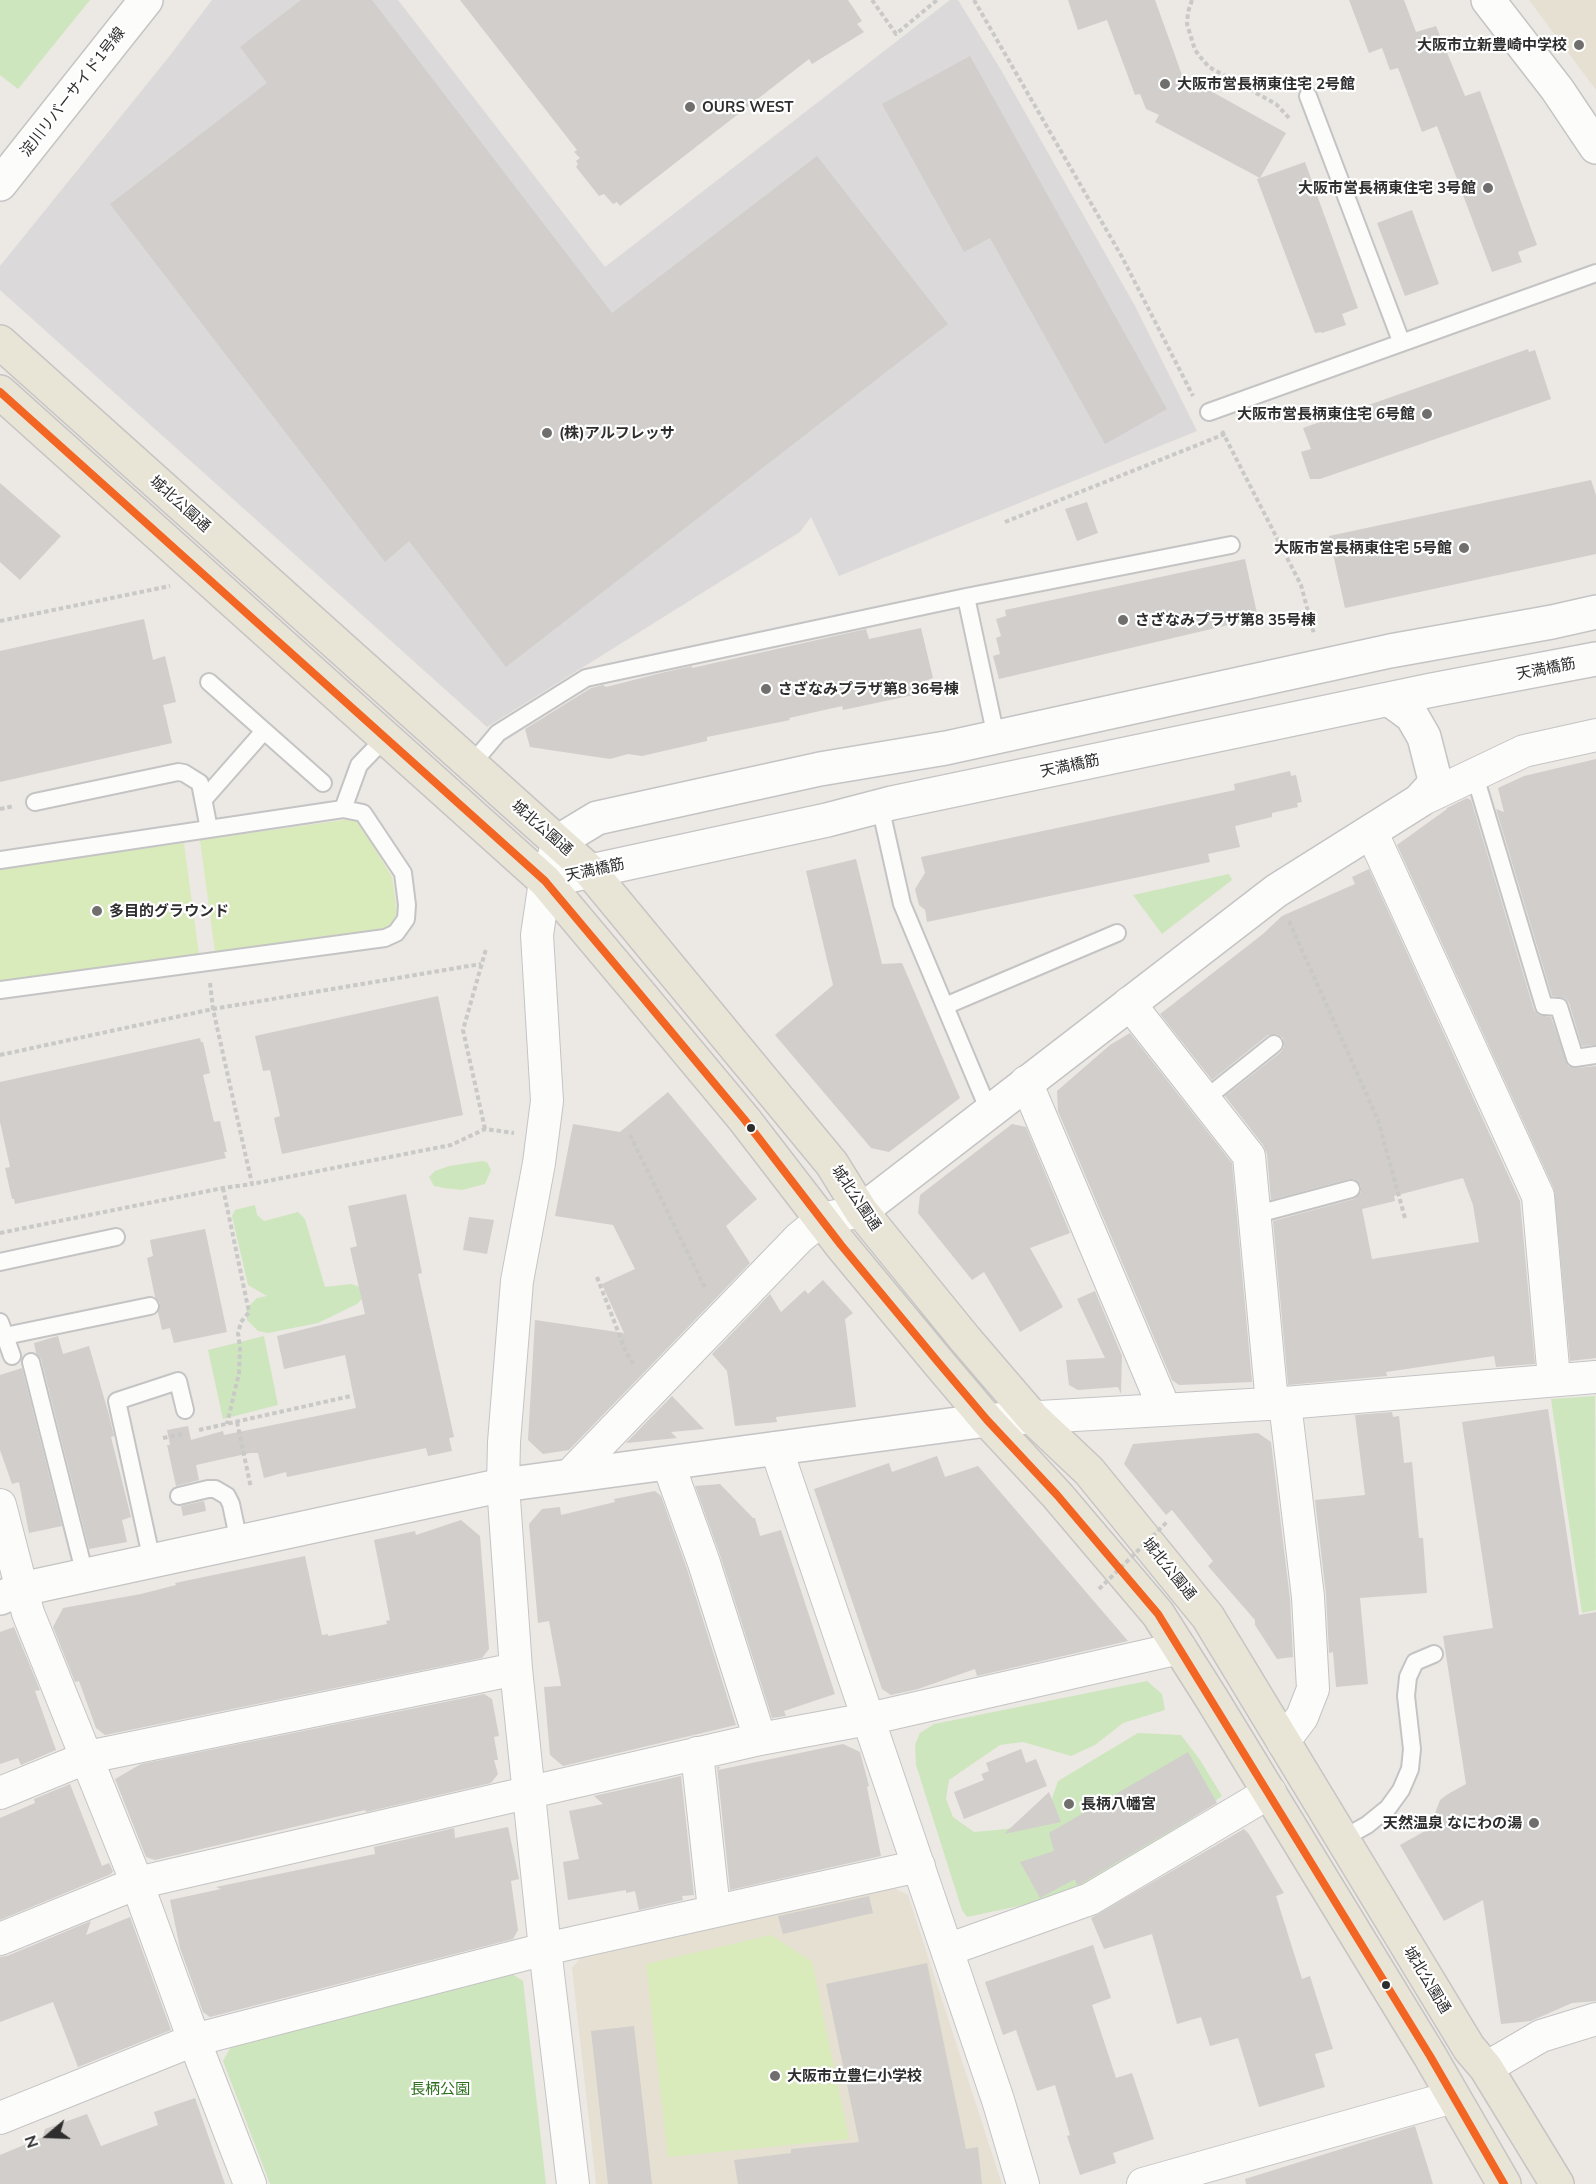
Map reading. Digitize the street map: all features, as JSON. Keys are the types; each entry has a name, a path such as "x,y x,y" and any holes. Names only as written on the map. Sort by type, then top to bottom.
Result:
{"main road":[{"name":"城北公園通","path":"0,342 590,871 832,1164 861,1211 1033,1418 1089,1471 1208,1617 1468,2048 1486,2068 1557,2184"},
{"path":"0,392 545,880 744,1119 822,1220 987,1420 1057,1495 1151,1606 1270,1792 1504,2184"}],"street":[{"name":"淀川リバーサイド1号線","path":"0,184 146,0"},
{"path":"1488,0 1557,89 1596,147"},
{"path":"573,2184 545,1949 516,1669 503,1485 504,1442 517,1281 539,1163 547,1101 537,935 545,880 559,841 597,818 820,769 946,748 1390,651 1596,612"},
{"name":"天満橋筋","path":"545,880 827,820 880,806 1596,659"},
{"path":"1390,700 1412,717 1424,737 1435,780 1419,801"},
{"path":"569,1476 793,1245 822,1220 861,1211 1276,891 1419,801 1474,773 1524,751 1596,735"},
{"path":"1371,831 1538,1196 1554,1379"},
{"path":"636,928 625,906 625,891 630,878 673,853"},
{"path":"1129,1004 1249,1156 1254,1215 1279,1403 1308,1597 1313,1689 1302,1717 1283,1742"},
{"path":"1026,1082 1165,1410"},
{"path":"11,1594 85,1575 503,1485 987,1420 1279,1403 1596,1377"},
{"path":"776,1448 998,2100 1023,2184"},
{"path":"668,1463 704,1563 760,1739"},
{"path":"0,1505 18,1569 11,1594"},
{"path":"11,1594 28,1613 88,1757 250,2184"},
{"path":"0,1939 137,1883 760,1739 868,1719 1180,1648"},
{"path":"0,1793 88,1757 516,1669"},
{"path":"697,1754 714,1910"},
{"path":"947,1950 1090,1899 1270,1792"},
{"path":"0,2118 194,2040 545,1949 919,1866"},
{"path":"1486,2068 1541,2036 1596,2019"},
{"path":"1143,2184 1453,2097"}],"lane":[{"path":"1308,96 1401,341"},
{"path":"1209,412 1401,341 1596,273"},
{"path":"471,765 498,733 586,678 966,597 1231,545"},
{"path":"966,597 996,737"},
{"path":"209,681 323,783"},
{"path":"204,798 264,730"},
{"path":"343,809 359,765 385,738"},
{"path":"36,802 178,772 200,783 210,829"},
{"path":"1474,773 1544,1006 1559,1007 1575,1058 1596,1055"},
{"path":"880,806 902,904 989,1111"},
{"path":"0,860 343,809 363,813 403,873 407,905 405,920 396,933 385,938 0,990"},
{"path":"945,1006 1117,933"},
{"path":"1205,1099 1274,1044"},
{"path":"1254,1215 1350,1189"},
{"path":"0,1262 116,1237"},
{"path":"12,1356 2,1329 150,1306"},
{"path":"31,1362 85,1575"},
{"path":"152,1561 117,1401 178,1381 185,1410"},
{"path":"179,1496 208,1489 227,1496 231,1503 239,1542"},
{"path":"1342,1839 1367,1825 1388,1808 1401,1790 1410,1769 1412,1749 1406,1696 1408,1677 1415,1662 1434,1654"}],"path":[{"path":"872,0 896,34 937,0"},
{"path":"974,0 1122,257 1197,404 1209,412 1225,434 1301,585 1314,634"},
{"path":"1192,0 1187,24 1195,50 1209,68 1276,104 1291,120"},
{"path":"1005,522 1225,434"},
{"path":"0,621 172,585"},
{"path":"1276,891 1378,1120 1405,1218"},
{"path":"485,1130 463,1030 486,949"},
{"path":"207,961 213,1009 252,1184"},
{"path":"0,1055 213,1009 481,964"},
{"path":"0,1233 451,1145 485,1130 542,1137"},
{"path":"630,1135 721,1320"},
{"path":"224,1188 249,1312 241,1322 238,1333 239,1373 228,1424"},
{"path":"597,1277 626,1352 649,1391"},
{"path":"195,1431 351,1396"},
{"path":"237,1422 252,1491"},
{"path":"163,1438 185,1433"},
{"path":"1099,1589 1168,1521"}],"shaded area":[{"path":"212,0 398,0 605,267 950,0 958,0 1001,70 1135,306 1197,431 839,576 811,517 800,532 487,727 0,290 0,266"},
{"name":"大阪市立新豊崎中学校","path":"1529,0 1596,0 1596,90"},
{"name":"大阪市立豊仁小学校","path":"892,1887 908,1895 1002,2184 596,2184 572,1968 585,1953"}],"green space":[{"path":"0,0 90,0 18,89 0,75"},
{"path":"351,819 360,824 392,877 397,911 394,922 387,928 375,931 215,952 200,840"},
{"name":"多目的グラウンド","path":"184,843 199,955 0,982 0,868"},
{"path":"1229,874 1232,880 1162,934 1133,895"},
{"path":"487,1162 491,1170 485,1184 462,1190 444,1188 434,1186 429,1177 435,1171 449,1166"},
{"path":"255,1205 257,1215 264,1221 298,1212 305,1219 325,1287 351,1284 361,1287 367,1294 357,1304 318,1323 268,1333 258,1331 247,1320 247,1308 257,1298 267,1296 248,1285 232,1216 235,1210"},
{"path":"264,1336 278,1405 223,1419 208,1350"},
{"path":"1595,1396 1596,1610 1582,1613 1551,1399"},
{"name":"長柄八幡宮","path":"1147,1681 1162,1694 1165,1710 1123,1723 1095,1745 1071,1756 1023,1742 1000,1745 949,1780 946,1799 953,1817 974,1832 1007,1829 1037,1819 1050,1804 1058,1781 1138,1733 1181,1735 1200,1760 1222,1796 1123,1869 1033,1903 967,1917 962,1910 916,1765 915,1745 920,1733 934,1724"},
{"path":"771,1935 812,1962 849,2139 668,2157 646,1964"},
{"name":"長柄公園","path":"509,1972 523,1981 546,2184 270,2184 223,2061 232,2045"}],"building":[{"name":"(株)アルフレッサ","path":"301,0 372,0 612,313 817,156 948,324 506,667 409,541 385,562 110,204 267,83 240,47"},
{"path":"460,0 848,0 862,21 857,24 864,32 812,64 809,59 620,206 617,202 613,204 604,194 599,196 576,167 578,164 576,161 580,158 574,152 577,150"},
{"name":"大阪市営長柄東住宅 2号館","path":"1068,0 1155,0 1182,75 1286,133 1260,178 1155,122 1159,115 1146,109 1140,94 1135,95 1107,20 1078,30"},
{"name":"大阪市営長柄東住宅 3号館","path":"1349,0 1404,0 1416,32 1436,26 1465,96 1480,91 1537,245 1518,252 1522,262 1492,272 1437,126 1422,132 1398,68 1390,70 1382,48 1369,53"},
{"path":"970,56 1167,409 1105,444 990,238 964,252 882,104"},
{"path":"1305,162 1358,308 1342,314 1346,325 1322,333 1315,333 1257,179"},
{"path":"1412,210 1439,284 1405,296 1377,223"},
{"name":"大阪市営長柄東住宅 6号館","path":"1528,349 1529,352 1535,350 1551,399 1320,479 1310,479 1301,452 1311,449 1303,428"},
{"name":"大阪市営長柄東住宅 5号館","path":"1591,480 1596,495 1596,554 1345,608 1329,536"},
{"path":"0,483 61,536 20,580 0,562"},
{"path":"1087,502 1098,533 1077,541 1065,509"},
{"name":"さざなみプラザ第8 35号棟","path":"1245,559 1258,618 999,679 993,656 1000,654 996,638 1001,636 996,619 1006,616 1005,610"},
{"path":"144,619 153,660 165,656 176,702 163,705 172,743 0,782 0,651"},
{"name":"さざなみプラザ第8 36号棟","path":"921,628 933,678 920,683 923,693 843,710 842,706 789,718 790,720 707,737 707,741 642,756 628,754 610,759 530,747 525,729 591,688 603,685 606,687 866,629 869,639"},
{"path":"1596,759 1596,1045 1582,1046 1569,1003 1565,998 1552,996 1496,809 1504,812 1498,788 1524,776"},
{"path":"1290,771 1291,776 1296,775 1302,802 1297,803 1298,807 1272,813 1272,817 1235,826 1240,847 1208,854 1210,862 927,922 925,910 919,905 915,889 925,873 921,857 1235,790 1234,784"},
{"path":"1467,798 1471,800 1534,1010 1538,1015 1551,1017 1568,1066 1576,1068 1596,1066 1596,1358 1570,1361 1554,1189 1397,845 1447,808"},
{"path":"856,859 882,964 902,963 960,1098 889,1152 871,1148 775,1035 833,985 806,871"},
{"path":"1369,869 1520,1201 1535,1364 1496,1367 1494,1356 1386,1372 1387,1376 1288,1385 1273,1221 1354,1199 1361,1192 1361,1186 1354,1179 1349,1179 1271,1200 1267,1154 1263,1145 1225,1096 1281,1052 1284,1047 1283,1038 1277,1034 1268,1035 1212,1080 1160,1014 1263,934 1282,916 1355,884 1352,877","holes":["1463,1178 1473,1205 1479,1242 1372,1259 1362,1209 1395,1201 1394,1196"]},
{"path":"438,996 463,1115 282,1154 274,1118 280,1116 270,1070 263,1071 255,1036"},
{"path":"1130,1033 1232,1163 1252,1382 1179,1385 1172,1380 1058,1111 1057,1091 1110,1045"},
{"path":"200,1038 210,1073 203,1075 214,1122 220,1121 227,1152 224,1152 226,1158 15,1204 5,1168 10,1167 0,1122 0,1082"},
{"path":"668,1092 757,1199 726,1226 750,1263 569,1450 543,1454 528,1440 535,1320 624,1333 602,1284 635,1269 613,1225 555,1216 573,1124 620,1132"},
{"path":"1012,1124 1026,1127 1070,1233 1030,1248 1063,1307 1020,1332 984,1272 972,1280 918,1213 920,1195"},
{"path":"406,1194 422,1273 418,1274 454,1437 449,1438 452,1451 428,1456 426,1448 287,1477 286,1472 264,1478 258,1453 250,1453 196,1465 199,1480 176,1486 167,1445 170,1445 167,1430 188,1426 191,1440 223,1431 224,1435 356,1408 345,1355 284,1369 277,1336 365,1314 350,1248 357,1246 348,1206"},
{"path":"469,1217 494,1220 487,1254 463,1250"},
{"path":"205,1229 227,1332 174,1343 170,1328 162,1330 158,1312 160,1303 155,1297 147,1258 153,1256 150,1240"},
{"path":"823,1280 853,1313 845,1319 856,1407 776,1417 777,1422 735,1426 727,1371 712,1354 770,1294 781,1312 805,1290 808,1294"},
{"path":"1095,1291 1122,1356 1121,1394 1118,1387 1078,1390 1069,1385 1066,1360 1105,1358 1077,1299"},
{"path":"58,1336 63,1354 89,1346 109,1415 114,1436 111,1437 131,1517 122,1520 127,1542 89,1549 41,1359 36,1353 34,1343"},
{"path":"22,1368 62,1526 29,1533 19,1482 12,1484 0,1450 0,1375"},
{"path":"672,1396 704,1429 671,1432 677,1438 626,1443"},
{"name":"天然温泉 なにわの湯","path":"1548,1409 1579,1615 1596,1612 1596,2001 1572,2003 1531,2021 1501,2024 1483,1900 1444,1921 1400,1845 1434,1826 1434,1816 1440,1800 1466,1784 1443,1636 1493,1628 1462,1422"},
{"path":"1392,1412 1393,1417 1399,1416 1404,1463 1412,1462 1419,1538 1423,1538 1427,1593 1360,1598 1368,1684 1336,1687 1333,1652 1329,1653 1326,1595 1315,1500 1365,1495 1355,1415"},
{"path":"1258,1433 1271,1442 1290,1599 1293,1657 1277,1659 1255,1625 1255,1620 1208,1566 1213,1561 1172,1510 1166,1515 1124,1464 1133,1444"},
{"path":"937,1456 945,1477 978,1466 1128,1641 977,1676 975,1669 918,1689 891,1695 882,1689 814,1489 889,1463 892,1472"},
{"path":"720,1484 755,1518 760,1536 781,1530 835,1694 784,1711 786,1716 772,1718 721,1558 695,1486"},
{"path":"655,1491 661,1496 687,1569 736,1725 563,1766 550,1755 544,1687 561,1686 549,1621 538,1623 529,1524 542,1509 560,1507 561,1515 615,1502 614,1499"},
{"path":"204,1501 206,1511 183,1516 181,1506"},
{"path":"461,1520 480,1536 489,1649 482,1658 105,1735 96,1728 79,1681 75,1682 53,1627 63,1608 141,1594 176,1585 175,1583 305,1556 322,1635 328,1634 328,1636 387,1624 386,1621 390,1620 374,1540 415,1531 416,1535"},
{"path":"14,1627 40,1690 35,1691 56,1750 21,1765 18,1758 0,1764 0,1632"},
{"path":"484,1694 492,1699 499,1736 494,1737 498,1760 494,1760 498,1774 491,1783 366,1812 365,1810 155,1860 146,1857 115,1779 141,1764"},
{"path":"843,1744 860,1752 869,1786 867,1787 881,1856 730,1890 717,1767 720,1767 718,1770"},
{"path":"1021,1749 1026,1763 1036,1759 1047,1786 964,1819 954,1792 984,1780 981,1774 989,1771 986,1763"},
{"path":"1188,1752 1217,1803 1082,1883 1077,1885 1075,1879 1040,1898 1020,1862 1054,1851 1049,1833"},
{"path":"681,1776 694,1895 682,1896 683,1900 639,1910 635,1891 626,1893 626,1890 568,1900 563,1862 579,1859 569,1811 603,1804 594,1796"},
{"path":"70,1784 102,1866 109,1863 113,1871 111,1874 0,1920 0,1818 35,1803 34,1799"},
{"path":"1049,1792 1061,1822 1004,1834"},
{"path":"508,1827 519,1879 511,1881 518,1930 513,1939 210,2017 203,2012 180,1948 170,1900 221,1889 216,1887 375,1854 374,1847 454,1828 455,1838"},
{"path":"1244,1829 1284,1893 1276,1896 1302,1979 1310,1976 1333,2049 1315,2054 1325,2087 1259,2107 1238,2038 1210,2046 1201,2017 1177,2024 1152,1934 1104,1949 1091,1918"},
{"path":"869,1896 873,1913 783,1934 778,1916"},
{"path":"130,1917 171,2030 78,2067 53,2002 0,2022 0,1957 91,1921 86,1935"},
{"path":"1093,1945 1111,1998 1092,2005 1116,2078 1132,2073 1154,2139 1113,2153 1116,2163 1080,2175 1067,2136 1070,2135 1055,2085 1037,2091 1016,2030 1003,2035 985,1982"},
{"path":"927,1963 966,2149 978,2147 982,2184 738,2184 734,2160 791,2153 791,2149 859,2142 826,1984"},
{"path":"634,2026 652,2184 608,2184 591,2031"},
{"path":"195,2098 225,2184 0,2184 0,2155 43,2137 45,2129 87,2114 101,2146 158,2125 154,2112"},
{"path":"1415,2126 1433,2184 1246,2184 1245,2179"}],"transit line":[{"path":"0,392 545,881 744,1119 841,1245 938,1362 987,1420 1057,1495 1158,1614 1430,2056 1504,2184"}],"place":[{"name":"大阪市立新豊崎中学校","path":"1579,45"},
{"name":"大阪市営長柄東住宅 2号館","path":"1165,84"},
{"name":"OURS WEST","path":"690,107"},
{"name":"大阪市営長柄東住宅 3号館","path":"1488,188"},
{"name":"大阪市営長柄東住宅 6号館","path":"1427,414"},
{"name":"(株)アルフレッサ","path":"547,433"},
{"name":"大阪市営長柄東住宅 5号館","path":"1464,548"},
{"name":"さざなみプラザ第8 35号棟","path":"1123,620"},
{"name":"さざなみプラザ第8 36号棟","path":"766,689"},
{"name":"多目的グラウンド","path":"97,911"},
{"name":"長柄八幡宮","path":"1069,1804"},
{"name":"天然温泉 なにわの湯","path":"1534,1823"},
{"name":"大阪市立豊仁小学校","path":"775,2076"}]}
